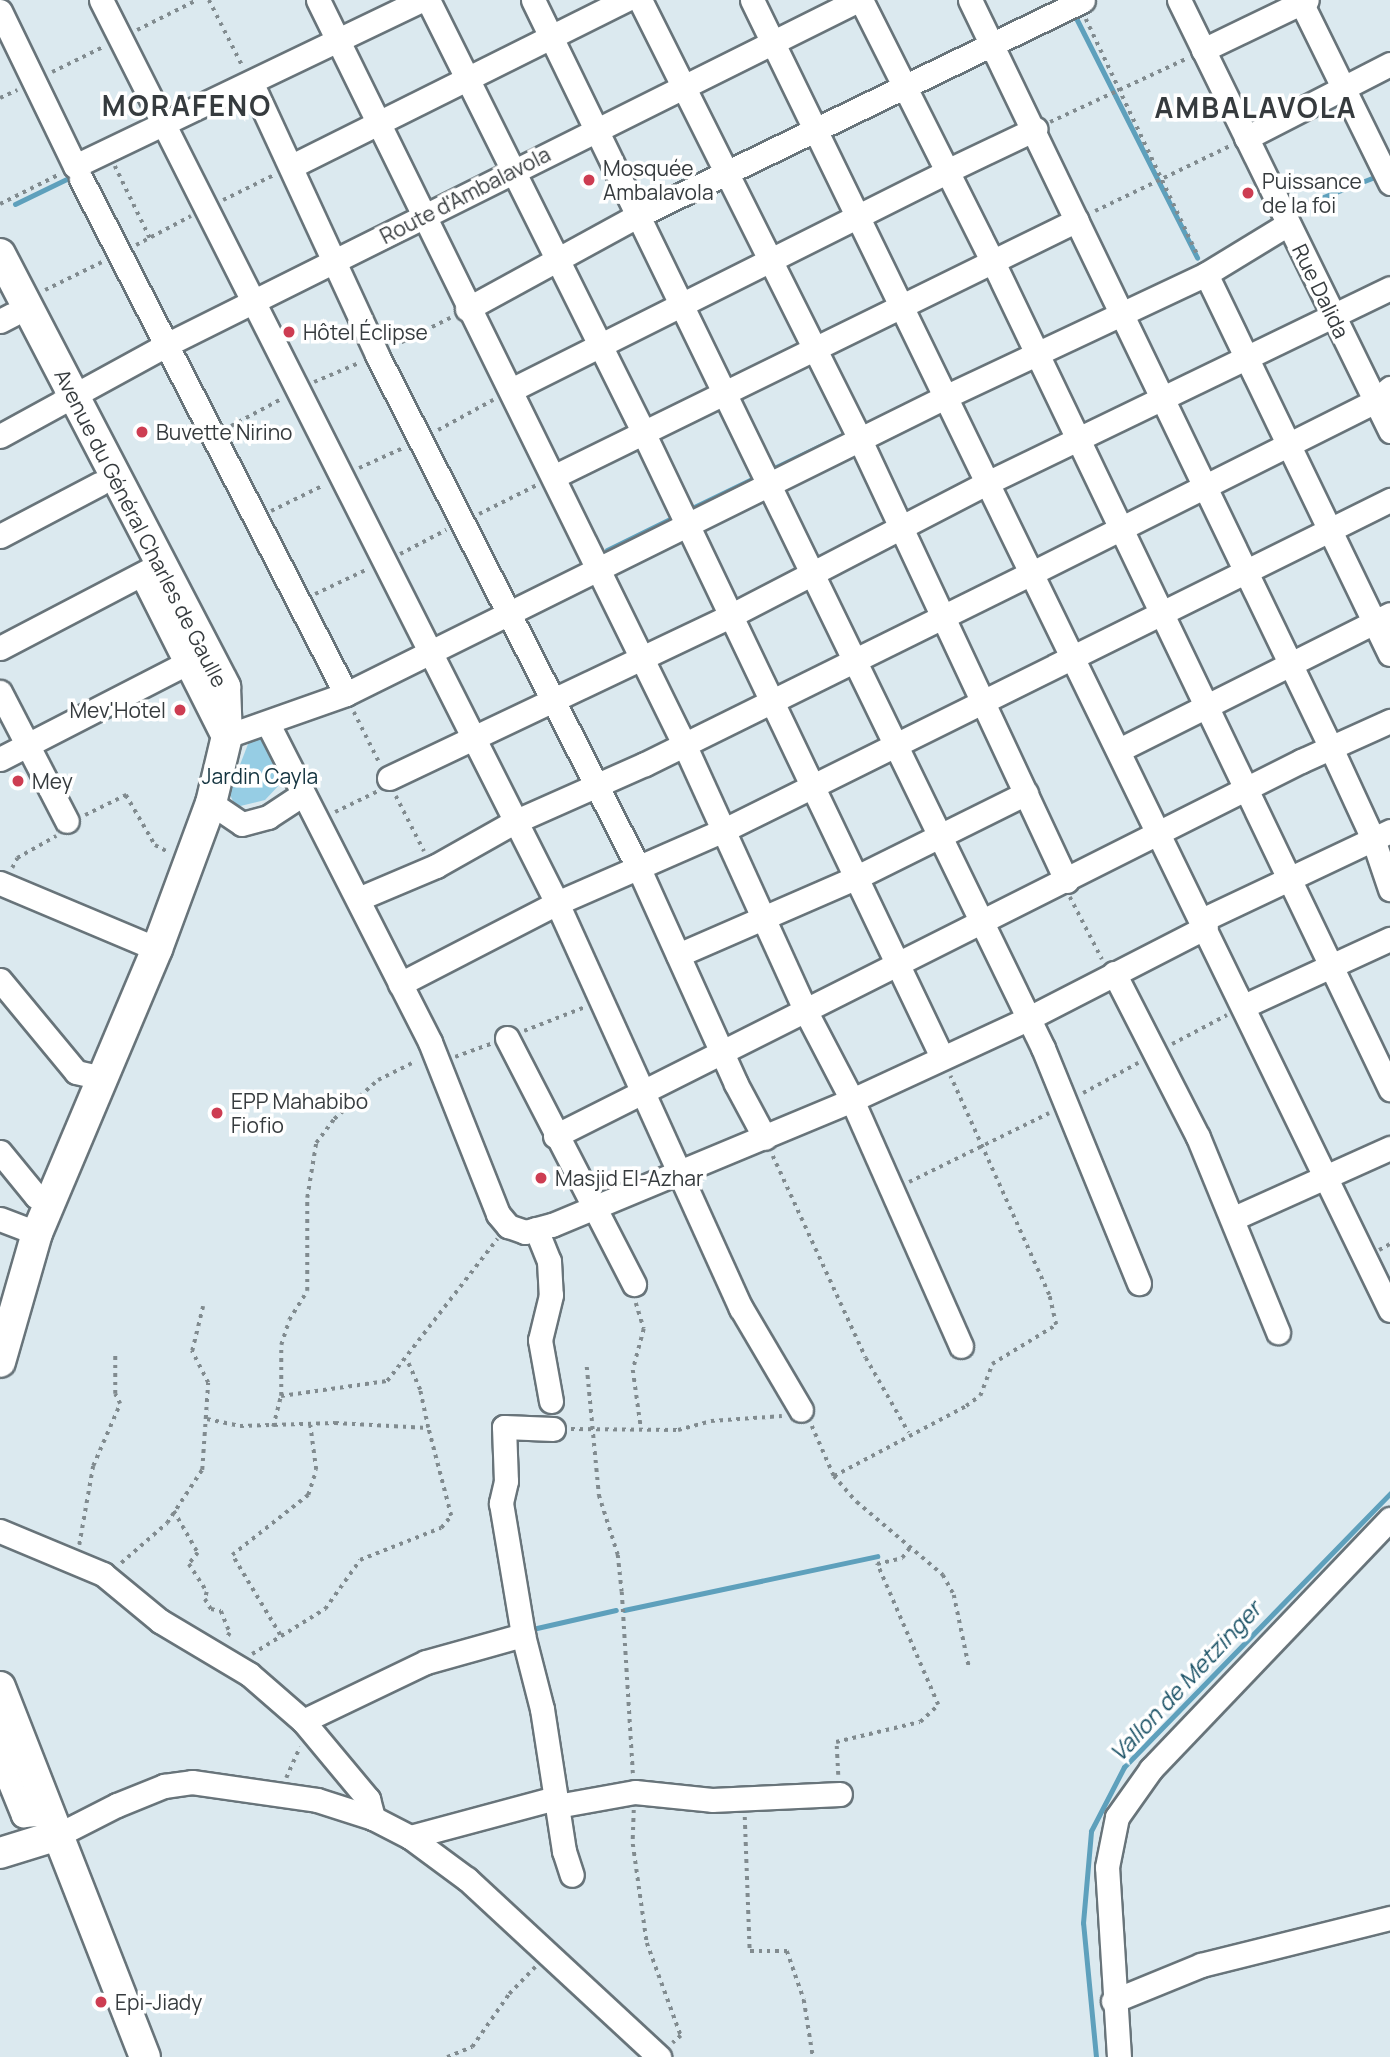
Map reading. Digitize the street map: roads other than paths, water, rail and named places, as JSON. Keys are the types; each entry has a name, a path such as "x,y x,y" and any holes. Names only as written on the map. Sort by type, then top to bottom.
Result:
{"main road":[{"name":"Avenue du Général Charles de Gaulle","path":"0,254 9,307 66,401 153,568 187,663 227,736"},
{"name":"Avenue du Général Charles de Gaulle","path":"66,401 99,484 225,687 227,736"},
{"path":"0,1362 37,1233 157,949 211,803 227,736"},
{"path":"0,1687 145,2057"},
{"path":"0,1853 53,1824"}],"street":[{"path":"101,0 472,740 557,903 640,1091 741,1308 802,1410"},
{"path":"318,0 379,121 467,309 555,476 684,744 805,1010 852,1100 961,1346"},
{"path":"78,173 337,38 422,0"},
{"path":"428,0 643,432 684,526 941,1055"},
{"path":"533,0 814,572 938,837 1027,1018 1092,1160 1139,1283"},
{"path":"292,166 379,121 468,81 625,0"},
{"path":"640,0 860,440 899,528 1027,793 1065,882"},
{"path":"752,0 1034,572 1390,1310"},
{"path":"860,0 992,260 1203,705 1290,875 1329,967 1381,1047 1390,1089"},
{"name":"Route d'Ambalavola","path":"0,436 166,345 513,170 860,0"},
{"path":"970,0 1039,127 1083,217 1123,314 1205,485 1243,572 1331,748 1381,835 1390,889"},
{"name":"Rue Dalida","path":"1179,0 1334,317 1383,395 1390,431"},
{"path":"467,309 639,215 1080,1"},
{"path":"1203,50 1303,1 1341,89 1390,183"},
{"path":"0,11 118,254 346,694"},
{"path":"1246,138 1390,64"},
{"path":"251,84 337,261 377,355 422,438 639,869 765,1138"},
{"path":"511,390 768,258 1039,127"},
{"path":"555,476 725,389 1083,217"},
{"path":"227,736 268,724 346,694 428,650 600,571 684,526 947,396 1037,356 1206,274 1289,224"},
{"path":"1206,274 1330,528 1383,618 1390,654"},
{"path":"385,784 552,700 730,616 989,482 1390,288"},
{"path":"358,899 436,866 514,822 596,787 856,660 1383,395"},
{"path":"0,536 99,484"},
{"path":"400,984 557,903 722,831 896,746 982,700 1390,500"},
{"path":"0,648 153,568"},
{"path":"1119,750 1203,705 1383,618"},
{"path":"0,759 187,663"},
{"path":"0,692 67,821"},
{"path":"555,1136 640,1091 1390,721"},
{"path":"268,724 434,1052 498,1214 508,1226 525,1232 765,1138 852,1100 941,1055 1027,1018 1290,875 1381,835"},
{"path":"678,955 855,878 1027,793"},
{"path":"211,803 242,824 268,817 303,794"},
{"path":"2,883 157,949"},
{"path":"1244,1006 1390,939"},
{"path":"1112,974 1234,1218 1278,1332"},
{"path":"0,980 76,1072 103,1078"},
{"path":"507,1038 555,1136 634,1284"},
{"path":"1234,1218 1390,1148"},
{"path":"0,1152 36,1196 53,1200"},
{"path":"0,1219 37,1233"},
{"path":"536,1229 549,1261 551,1295 540,1340 551,1401"},
{"path":"553,1429 504,1427 506,1480 501,1503 523,1635 542,1709 556,1802 572,1875"},
{"path":"1119,2057 1113,2001 1107,1867 1117,1817 1151,1769 1390,1519"},
{"path":"0,1531 76,1561 107,1577 160,1621 233,1664 307,1726 368,1799 373,1818"},
{"path":"307,1726 426,1662 523,1635"},
{"path":"53,1824 164,1786 218,1783 281,1794 373,1818 410,1837 551,1953 659,2057"},
{"path":"410,1837 556,1802 635,1791 676,1799 840,1794"},
{"path":"1113,2001 1201,1965 1390,1917"}],"waterway":[{"path":"1074,14 1197,258"},
{"path":"1260,138 1273,168"},
{"path":"15,204 75,175"},
{"path":"1290,210 1380,175"},
{"path":"770,470 849,432"},
{"path":"688,510 758,476"},
{"path":"607,550 676,516"},
{"name":"Vallon de Metzinger","path":"1096,2057 1083,1923 1091,1831 1124,1767 1390,1493"},
{"path":"624,1610 877,1556"},
{"path":"528,1630 616,1610"}],"place":[{"name":"Mosquée Ambalavola","path":"589,180"},
{"name":"Puissance de la foi","path":"1248,193"},
{"name":"Hôtel Éclipse","path":"289,332"},
{"name":"Buvette Nirino","path":"142,432"},
{"name":"Mev'Hotel","path":"180,710"},
{"name":"Mey","path":"18,781"},
{"name":"EPP Mahabibo Fiofio","path":"217,1113"},
{"name":"Masjid El-Azhar","path":"541,1178"},
{"name":"Epi-Jiady","path":"101,2002"}],"district":[{"name":"MORAFENO","path":"187,105"},
{"name":"AMBALAVOLA","path":"1256,107"}],"park label":[{"name":"Jardin Cayla","path":"260,776"}]}
